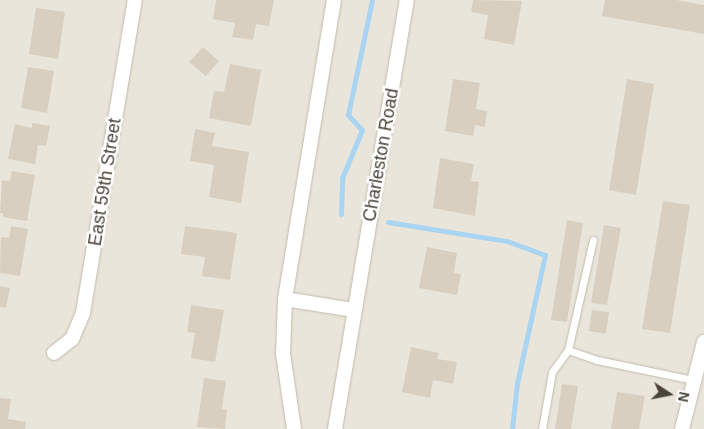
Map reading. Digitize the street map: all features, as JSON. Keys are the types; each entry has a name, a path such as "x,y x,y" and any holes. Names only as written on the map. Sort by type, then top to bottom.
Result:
{"street":[{"name":"East 59th Street","path":"54,353 72,339 83,313 135,0"},
{"path":"294,429 283,354 285,299 334,0"},
{"name":"Charleston Road","path":"335,429 406,0"},
{"path":"285,299 354,310"},
{"path":"682,429 704,342"}],"lane":[{"path":"542,429 552,372 568,350 593,240"},
{"path":"568,350 597,360 694,380"}],"shaded area":[{"path":"0,0 704,0 704,429 0,429"}],"building":[{"path":"216,0 274,0 269,26 256,24 253,40 232,37 235,23 213,19"},
{"path":"473,0 522,1 514,45 484,39 488,15 471,12"},
{"path":"605,0 676,0 704,5 704,34 602,16"},
{"path":"36,8 65,12 58,59 29,54"},
{"path":"203,47 219,61 206,76 189,62"},
{"path":"230,64 261,70 251,126 209,118 214,91 224,92"},
{"path":"28,67 54,71 47,113 21,108"},
{"path":"453,79 480,83 476,109 487,111 485,127 475,125 473,136 445,131"},
{"path":"627,79 654,84 636,195 609,190"},
{"path":"32,123 50,126 46,146 38,145 35,164 8,159 15,124 32,128"},
{"path":"195,129 215,133 212,146 249,152 241,203 209,197 214,165 190,161"},
{"path":"440,158 474,164 471,181 479,182 475,216 433,208"},
{"path":"12,171 35,175 27,221 3,217 3,213 0,213 2,180 10,181"},
{"path":"663,201 690,205 670,333 642,329"},
{"path":"567,220 583,223 567,322 551,320"},
{"path":"604,225 621,228 607,305 591,303"},
{"path":"11,226 28,229 20,276 0,273 1,237 9,238"},
{"path":"185,226 237,233 230,280 202,276 205,257 181,254"},
{"path":"427,247 457,253 454,273 461,274 457,295 419,288"},
{"path":"0,286 10,288 6,308 0,307"},
{"path":"191,305 224,310 215,362 191,358 195,333 187,332"},
{"path":"592,310 609,312 606,334 589,331"},
{"path":"411,347 439,353 437,359 457,362 453,384 433,380 430,398 402,392"},
{"path":"204,378 226,381 222,409 227,410 225,429 197,427"},
{"path":"562,384 578,386 571,429 555,429"},
{"path":"617,392 645,396 639,429 611,429"},
{"path":"0,398 11,399 8,419 26,422 25,429 0,429"}],"waterway":[{"path":"341,214 342,178 362,130 348,115 372,0"},
{"path":"388,222 507,241 545,255 517,383 512,429"}]}
